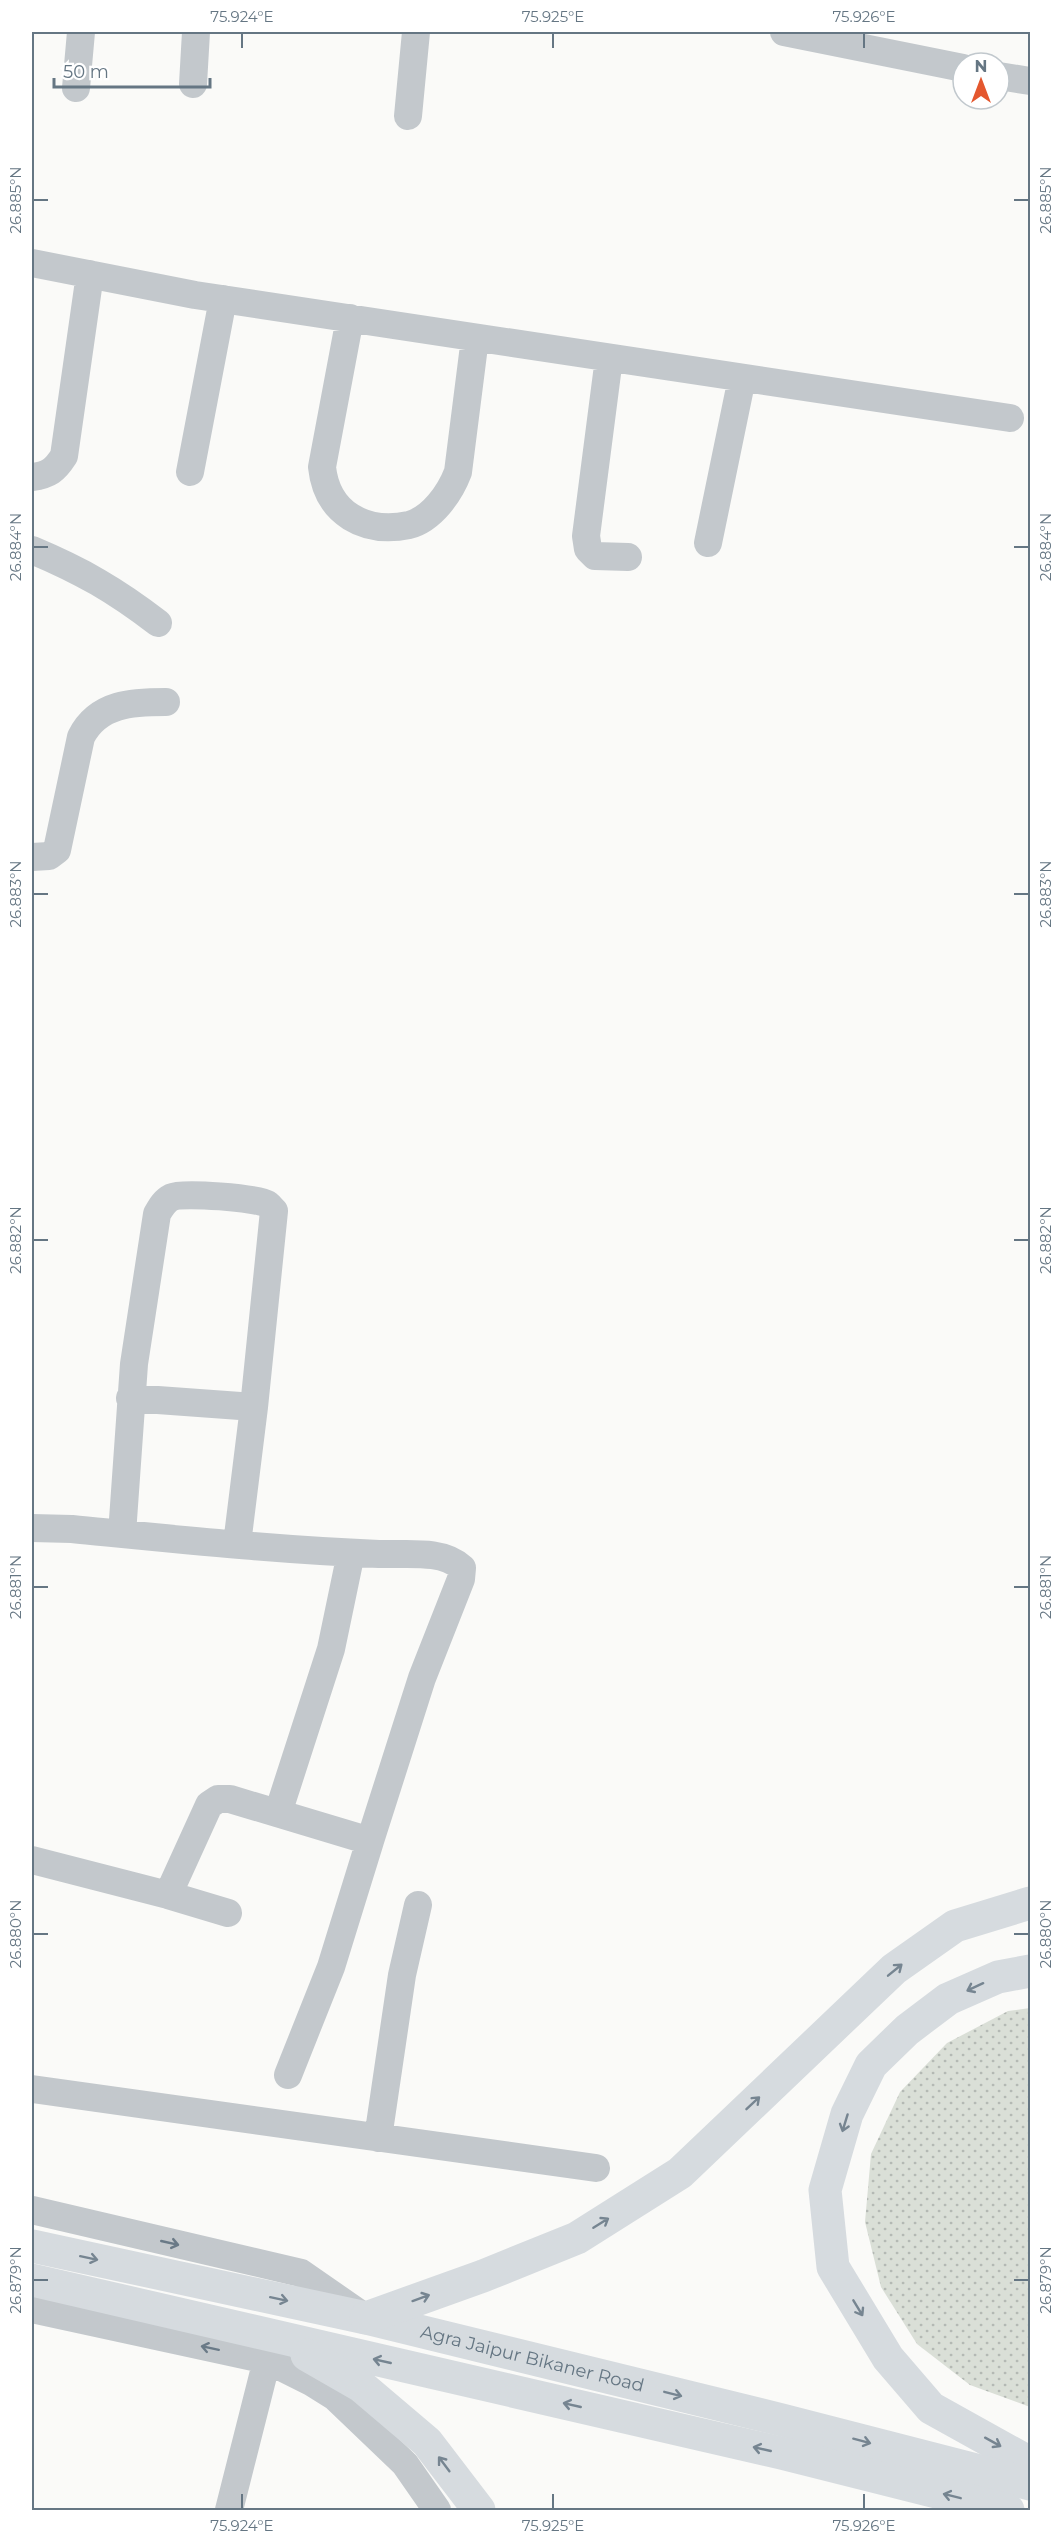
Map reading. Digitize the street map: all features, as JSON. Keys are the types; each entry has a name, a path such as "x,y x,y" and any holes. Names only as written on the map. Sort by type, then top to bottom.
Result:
{"highway":[{"path":"366,2318 483,2276 577,2238 680,2173 894,1970 955,1926 1030,1903"},
{"path":"1030,1971 998,1977 948,1999 907,2030 871,2065 848,2114 825,2190 833,2267 888,2358 931,2408 1030,2463"},
{"name":"Agra Jaipur Bikaner Road","path":"32,2246 366,2318 782,2420 1030,2484"},
{"name":"Agra Jaipur Bikaner Road","path":"32,2280 270,2348 781,2453 1008,2511"},
{"path":"270,2348 361,2385 428,2442 479,2511"}],"street":[{"path":"75,88 81,32"},
{"path":"193,84 196,32"},
{"path":"408,116 416,32"},
{"path":"784,32 951,66"},
{"path":"1011,78 1030,81"},
{"path":"32,263 223,299 1010,418"},
{"path":"32,477 43,476 56,470 64,456 90,274"},
{"path":"190,472 223,299"},
{"path":"350,318 322,467 324,484 337,506 355,521 379,526 411,524 435,509 450,493 458,472 475,338"},
{"path":"609,358 586,536 588,549 595,556 628,557"},
{"path":"708,543 742,378"},
{"path":"32,550 71,567 120,593 158,623"},
{"path":"32,857 49,856 57,850 81,737 87,724 121,704 166,702"},
{"path":"122,1534 130,1398 157,1214 162,1204 173,1196 186,1194 255,1200 268,1204 274,1211 237,1544"},
{"path":"130,1398 254,1407"},
{"path":"32,1528 72,1529 351,1553 439,1556 454,1560 462,1568 458,1588 422,1678 328,1976 288,2075"},
{"path":"278,1813 331,1649 351,1553"},
{"path":"168,1895 209,1806 218,1798 230,1799 370,1841"},
{"path":"32,1860 228,1913"},
{"path":"378,2138 402,1975 418,1905"},
{"path":"32,2089 596,2168"},
{"path":"32,2210 301,2273 366,2318"},
{"path":"32,2309 270,2348 311,2382 335,2397 405,2464 437,2511"},
{"path":"229,2511 270,2348"}],"shaded area":[{"path":"1030,2008 1030,2407 970,2385 917,2344 881,2287 865,2222 871,2154 900,2092 947,2043 1008,2011"}]}
